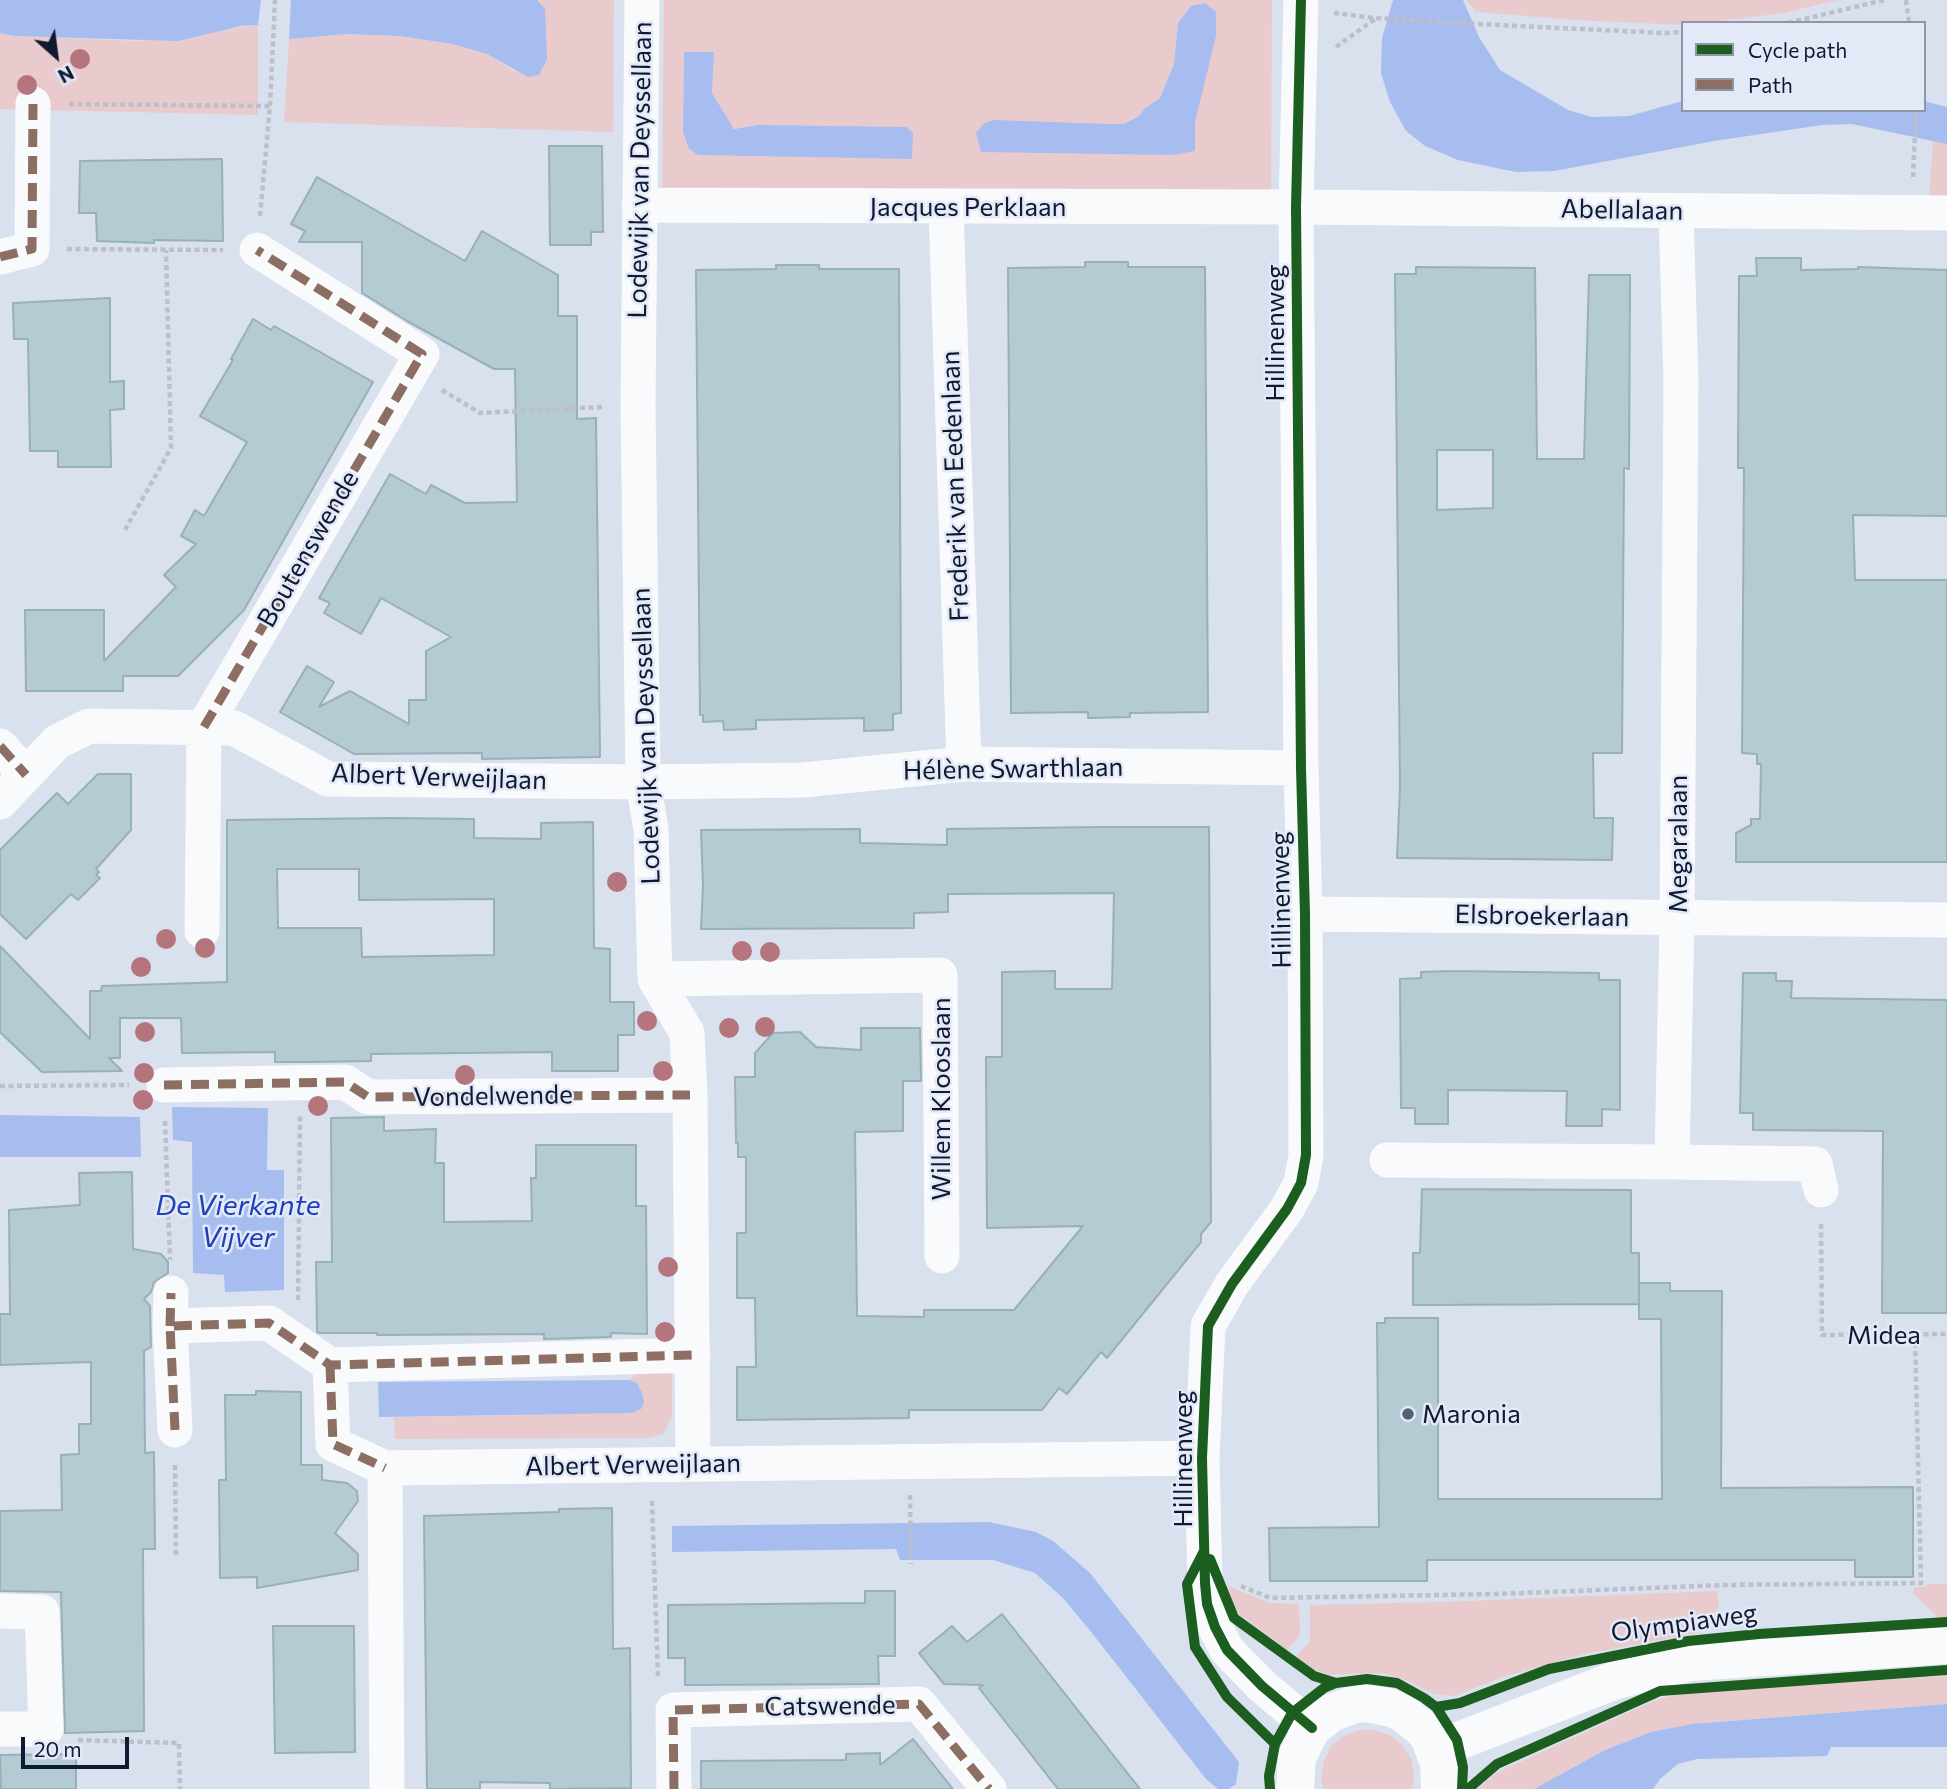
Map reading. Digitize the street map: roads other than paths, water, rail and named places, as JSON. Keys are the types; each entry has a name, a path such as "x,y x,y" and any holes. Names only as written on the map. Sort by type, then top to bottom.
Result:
{"main road":[{"name":"Olympiaweg","path":"1436,1749 1616,1680 1691,1662 1947,1645"},
{"path":"1295,1789 1297,1757 1312,1728 1331,1713 1367,1703 1392,1708 1414,1720 1436,1749 1441,1776 1440,1789"}],"street":[{"name":"Lodewijk van Deyssellaan","path":"642,0 638,406 643,782 651,828 655,979 687,1033 690,1094 693,1464"},
{"name":"Hillinenweg","path":"1301,0 1297,207 1305,1162 1301,1183 1287,1209 1232,1284 1208,1326 1202,1458 1205,1583 1207,1604 1216,1628 1227,1650 1262,1686 1312,1728"},
{"path":"16,253 33,104"},
{"name":"Jacques Perklaan","path":"639,205 1297,207"},
{"name":"Frederik van Eedenlaan","path":"946,207 964,764"},
{"name":"Abellalaan","path":"1297,207 1947,213"},
{"name":"Megaralaan","path":"1672,1162 1682,382 1676,211"},
{"name":"Boutenswende","path":"204,727 422,354 257,250"},
{"name":"Albert Verweijlaan","path":"0,802 57,742 89,726 234,728 328,779 643,782"},
{"path":"202,931 204,727"},
{"path":"0,746 26,775"},
{"name":"Hélène Swarthlaan","path":"643,782 803,780 964,764 1301,768"},
{"name":"Elsbroekerlaan","path":"1305,914 1947,920"},
{"name":"Willem Klooslaan","path":"655,979 940,975 942,1256"},
{"name":"Vondelwende","path":"164,1085 345,1082 368,1097 690,1094"},
{"path":"1387,1160 1815,1164 1821,1190"},
{"path":"175,1430 170,1310 269,1323 330,1364 693,1355"},
{"path":"330,1364 333,1444 385,1468 387,1789"},
{"name":"Albert Verweijlaan","path":"385,1468 1202,1458"},
{"path":"0,1611 42,1612 46,1729 0,1729"},
{"name":"Catswende","path":"674,1789 673,1710 919,1704 989,1789"}],"water":[{"path":"0,0 261,0 258,25 241,26 178,41 14,36 0,33"},
{"path":"291,0 537,0 545,9 547,59 539,75 528,77 487,54 452,44 400,36 346,34 289,39"},
{"path":"1393,0 1463,0 1479,37 1500,70 1568,110 1592,117 1629,116 1681,102 1681,112 1926,112 1926,102 1947,107 1947,144 1852,124 1822,125 1714,141 1554,171 1516,172 1458,160 1425,146 1406,131 1390,102 1381,73 1382,38"},
{"path":"1205,3 1216,12 1216,36 1195,122 1195,151 1172,155 981,152 976,133 983,124 993,120 1124,124 1139,116 1145,108 1160,98 1174,64 1178,23 1191,6"},
{"path":"684,52 714,52 712,93 734,129 759,125 906,127 913,133 912,159 698,155 689,149 683,132"},
{"name":"De Vierkante Vijver","path":"172,1107 268,1108 267,1170 284,1170 284,1290 225,1292 224,1275 193,1273 192,1142 173,1140"},
{"path":"0,1115 140,1117 141,1157 0,1157"},
{"path":"629,1380 637,1383 644,1403 641,1409 633,1413 379,1417 378,1382"},
{"path":"989,1522 1036,1532 1053,1541 1090,1573 1239,1762 1236,1784 1229,1789 1218,1789 1206,1779 1063,1598 1035,1573 993,1560 900,1560 896,1549 672,1552 672,1526"},
{"path":"1947,1704 1947,1747 1831,1747 1827,1756 1697,1759 1678,1764 1660,1779 1653,1789 1534,1789 1605,1750 1651,1732 1692,1724"}],"place":[{"name":"Maronia","path":"1408,1414"}]}
